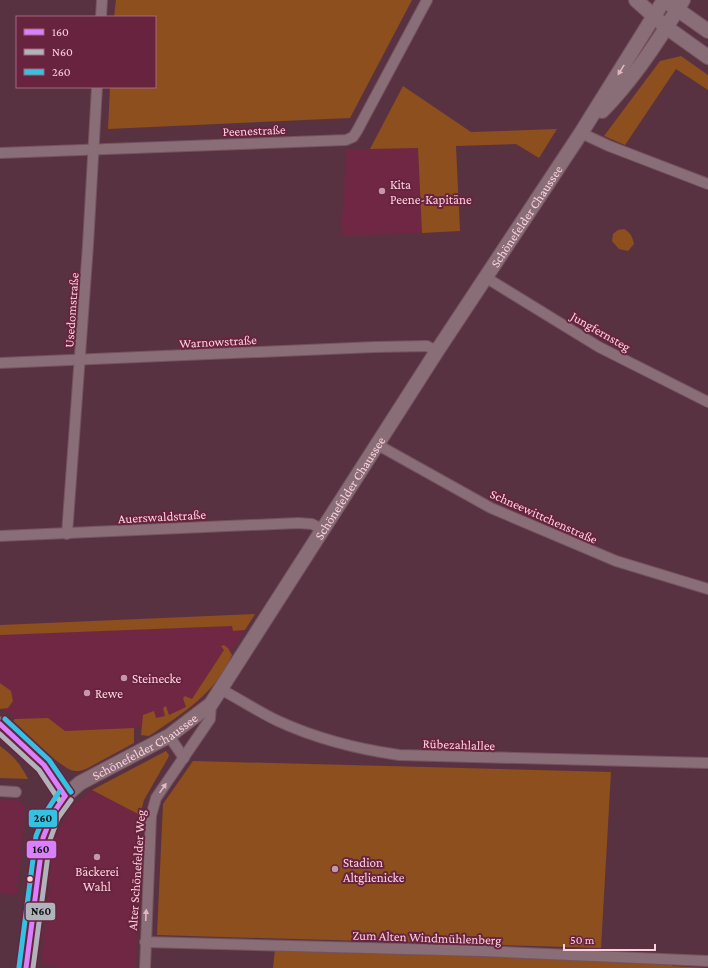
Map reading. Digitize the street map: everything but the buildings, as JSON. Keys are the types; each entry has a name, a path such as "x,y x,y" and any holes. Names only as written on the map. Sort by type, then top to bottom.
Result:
{"main road":[{"path":"636,0 666,27 708,57"},
{"path":"664,0 680,5 708,31"},
{"name":"Schönefelder Chaussee","path":"26,968 43,838 52,815 65,796 80,783 168,736 211,704 222,690 437,351 583,131 655,17 664,0"},
{"name":"Schönefelder Chaussee","path":"583,131 619,94 680,5"},
{"path":"0,724 44,765 65,796"}],"street":[{"path":"101,16 102,0"},
{"name":"Peenestraße","path":"0,153 346,140 353,137 427,0"},
{"name":"Usedomstraße","path":"67,534 80,359 97,88"},
{"path":"583,131 609,146 708,184"},
{"name":"Jungfernsteg","path":"485,277 599,347 708,402"},
{"name":"Warnowstraße","path":"0,363 427,346 437,351"},
{"name":"Schneewittchenstraße","path":"378,445 492,508 616,562 708,589"},
{"name":"Auerswaldstraße","path":"0,536 298,523 312,524 324,530"},
{"name":"Rübezahlallee","path":"222,690 278,721 317,737 363,750 399,755 708,763"},
{"name":"Alter Schönefelder Weg","path":"145,968 144,942 151,816 156,798 210,719 211,704"},
{"path":"168,736 184,758"},
{"path":"0,791 16,792"},
{"name":"Zum Alten Windmühlenberg","path":"144,942 482,951 708,961"}],"shaded area":[{"path":"116,0 412,0 350,118 108,129 110,88 156,88 156,16 114,16"},
{"path":"681,56 708,75 708,90 676,69 625,145 604,136 660,61"},
{"path":"403,86 471,132 557,129 539,158 516,144 456,146 460,231 422,233 418,148 370,149"},
{"name":"Kita Peene-Kapitäne","path":"418,147 422,233 341,236 346,150"},
{"path":"624,229 631,235 634,244 628,251 619,249 612,241 613,234 618,230"},
{"path":"255,614 206,692 194,706 70,754 0,708 0,625"},
{"path":"255,614 245,630 233,631 232,626 0,635 0,625"},
{"path":"224,645 228,648 232,655 217,681 207,692 186,711 149,736 141,735 143,715 154,711 156,718 165,716 163,708 166,706 169,715 186,707 183,698 185,696 192,699 224,650 221,646"},
{"path":"0,683 11,691 13,701 8,708 0,709"},
{"path":"48,718 65,731 134,728 134,743 86,769 73,771 58,762 13,721 15,719"},
{"path":"0,746 16,761 28,779 0,778"},
{"path":"166,751 169,755 168,758 144,800 140,815 92,790"},
{"name":"Stadion Altglienicke","path":"193,761 611,772 601,948 157,935 163,804"},
{"path":"92,790 140,815 136,968 61,968 41,963 54,840 72,806"},
{"path":"0,799 20,801 26,808 17,895 0,894"},
{"path":"275,949 673,962 672,966 708,968 273,968"}],"transit line":[{"name":"260","path":"5,719 49,760 71,792"},
{"name":"160","path":"0,724 44,765 65,796"},
{"name":"N60","path":"0,734 39,770 59,800"},
{"name":"260","path":"19,967 36,836 46,812 59,792"},
{"name":"160","path":"26,968 43,838 52,815 65,796"},
{"name":"N60","path":"33,968 50,840 58,818 71,800"}],"place":[{"name":"Kita Peene-Kapitäne","path":"382,191"},
{"name":"Steinecke","path":"124,678"},
{"name":"Rewe","path":"87,693"},
{"name":"Bäckerei Wahl","path":"97,857"},
{"name":"Stadion Altglienicke","path":"335,869"}]}
